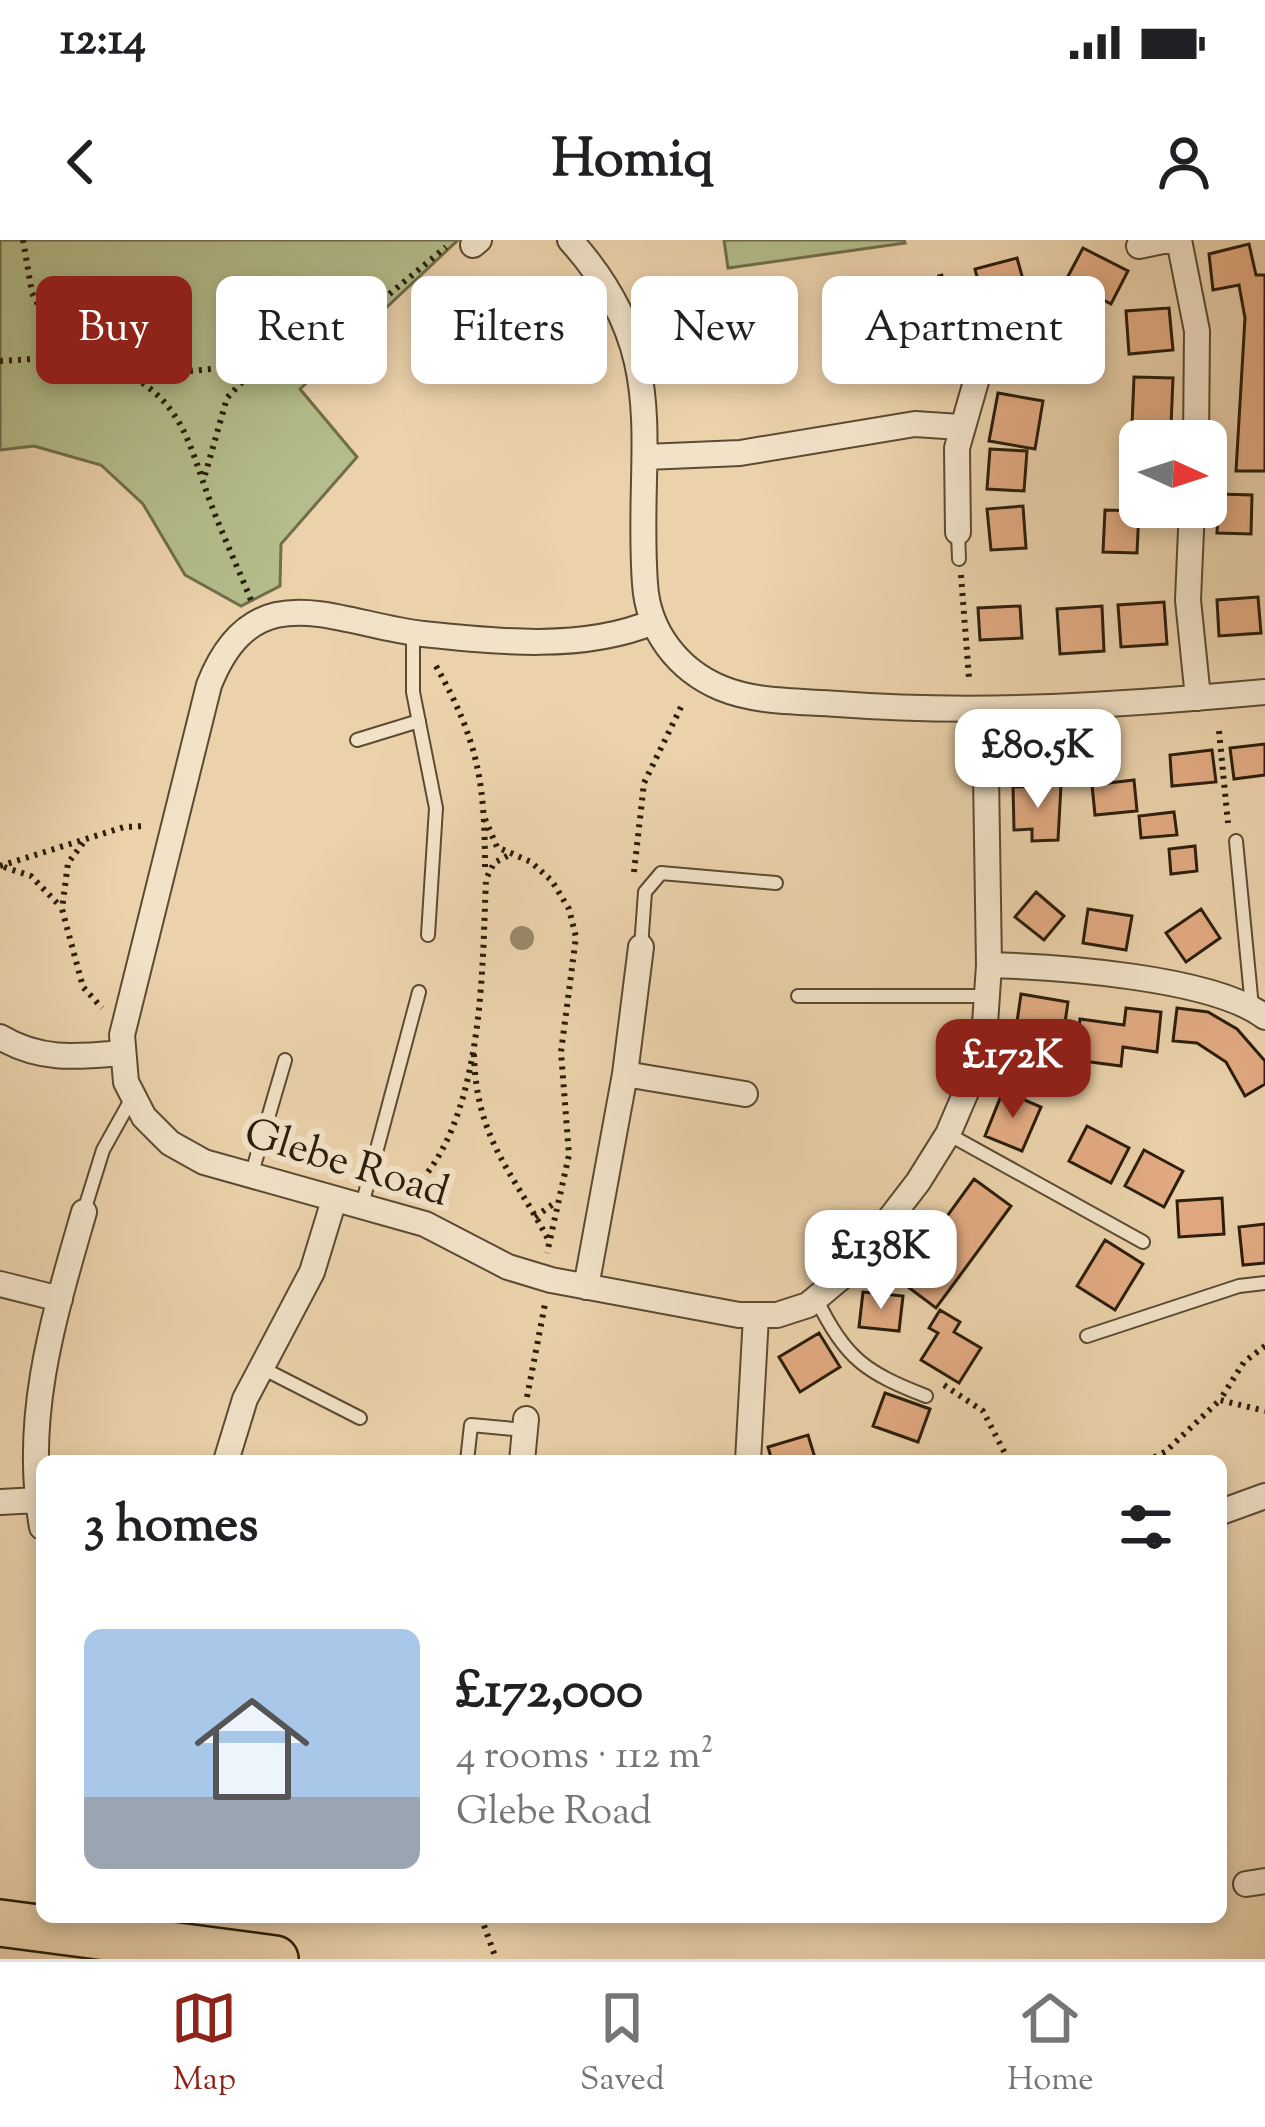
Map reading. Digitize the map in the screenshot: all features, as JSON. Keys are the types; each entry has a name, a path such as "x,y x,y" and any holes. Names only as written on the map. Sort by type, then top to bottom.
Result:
{"highway":[{"path":"0,1923 275,1959"}],"street":[{"path":"570,240 610,290 635,345 644,398 645,582 653,622 683,663 734,692 985,712 1265,692"},
{"path":"1139,246 1168,240"},
{"path":"1179,240 1197,332 1196,420"},
{"path":"958,532 955,477 968,384"},
{"path":"646,457 740,453 915,424 960,427"},
{"path":"1191,528 1188,600 1198,698"},
{"path":"260,621 284,612 315,610 420,633 589,640 621,635 653,622"},
{"name":"Glebe Road","path":"260,621 240,635 213,673 170,830 125,1014 121,1054 132,1098 157,1133 183,1152 251,1177 425,1224 508,1267 586,1288 756,1316 790,1312 817,1300 851,1269 918,1182 948,1134 975,1071 989,965 985,712"},
{"path":"586,1288 625,1074 641,947"},
{"path":"989,965 1130,979 1212,993 1259,1012"},
{"path":"0,1037 27,1051 57,1058 121,1054"},
{"path":"625,1074 746,1094"},
{"path":"228,1455 237,1420 305,1288 334,1199"},
{"path":"38,1455 39,1384 84,1212"},
{"path":"0,1284 60,1299"},
{"path":"748,1455 756,1316"},
{"path":"522,1455 525,1425"},
{"path":"1227,1510 1265,1496"},
{"path":"0,1502 36,1500"}],"lane":[{"path":"958,532 959,560"},
{"path":"420,633 413,692 436,808 428,935"},
{"path":"357,740 419,721"},
{"path":"1236,841 1259,1012"},
{"path":"641,947 645,892 661,873 776,883"},
{"path":"361,1206 419,992"},
{"path":"798,996 987,996"},
{"path":"251,1177 285,1060"},
{"path":"84,1212 103,1150 132,1098"},
{"path":"948,1134 1142,1242"},
{"path":"1087,1336 1239,1286 1265,1283"},
{"path":"817,1300 847,1354 862,1367 926,1396"},
{"path":"262,1368 360,1418"},
{"path":"468,1455 471,1425 525,1425"}],"path":[{"path":"23,240 36,301"},
{"path":"387,296 468,242"},
{"path":"0,361 36,359"},
{"path":"148,384 169,405 196,451 260,621"},
{"path":"205,479 210,445 227,398 240,384"},
{"path":"959,560 969,678"},
{"path":"420,633 471,733 492,840 531,862 552,881 569,909 577,937 562,1031 569,1155 547,1253"},
{"path":"633,882 644,783 682,705"},
{"path":"397,1215 403,1198 436,1162 459,1106 474,1039 485,819"},
{"path":"0,867 124,827 170,830"},
{"path":"83,843 68,863 62,909 87,996 125,1014"},
{"path":"485,879 494,863 512,855"},
{"path":"0,867 31,876 62,909"},
{"path":"474,1039 481,1107 505,1173 549,1241"},
{"path":"459,1106 470,1098 481,1107"},
{"path":"536,1217 562,1194"},
{"path":"525,1425 549,1291"},
{"path":"1159,1455 1220,1400 1244,1362 1265,1346"},
{"path":"1220,1400 1265,1411"},
{"path":"483,1923 495,1956"}],"green space":[{"path":"0,240 458,240 420,276 411,276 411,284 387,307 387,276 216,276 216,384 305,384 300,389 357,457 281,544 280,586 241,606 185,575 143,504 101,465 34,446 0,450"},
{"path":"724,240 904,240 905,243 728,268"}],"building":[{"path":"1249,244 1256,275 1265,275 1265,471 1236,471 1245,318 1239,285 1213,290 1209,254"},
{"path":"1083,248 1128,271 1111,304 1105,301 1105,276 1068,276"},
{"path":"1017,258 1022,276 977,276 975,269"},
{"path":"1169,308 1173,350 1129,354 1126,311"},
{"path":"1134,377 1173,378 1171,420 1132,420"},
{"path":"998,393 1043,401 1035,449 989,441"},
{"path":"990,449 1027,451 1024,491 987,489"},
{"path":"1227,494 1252,495 1251,534 1217,533 1217,528 1227,528"},
{"path":"1023,506 1026,548 991,550 987,509"},
{"path":"1105,510 1119,510 1119,528 1138,528 1137,553 1103,552"},
{"path":"1258,597 1261,633 1219,636 1217,600"},
{"path":"1164,602 1167,644 1121,647 1118,605"},
{"path":"1020,606 1022,638 980,640 978,608"},
{"path":"1102,606 1104,651 1060,654 1057,609"},
{"path":"1265,744 1265,775 1234,779 1230,748"},
{"path":"1212,750 1216,782 1172,786 1170,755"},
{"path":"1134,780 1137,811 1095,815 1092,785"},
{"path":"1061,785 1058,840 1032,841 1032,829 1014,830 1013,787"},
{"path":"1174,812 1177,835 1141,838 1139,816"},
{"path":"1195,846 1197,871 1171,874 1169,849"},
{"path":"1036,892 1064,916 1044,940 1015,917"},
{"path":"1088,909 1132,916 1126,950 1083,943"},
{"path":"1201,909 1220,938 1186,962 1166,933"},
{"path":"1021,994 1068,1002 1062,1043 1015,1036"},
{"path":"1126,1008 1161,1012 1157,1052 1123,1047 1121,1066 1075,1060 1080,1019 1124,1025"},
{"path":"1177,1008 1208,1012 1237,1029 1265,1061 1265,1084 1245,1096 1226,1062 1197,1043 1173,1041"},
{"path":"1003,1091 1041,1107 1022,1151 985,1136"},
{"path":"1087,1126 1129,1148 1111,1183 1069,1161"},
{"path":"1144,1150 1183,1171 1164,1207 1125,1186"},
{"path":"974,1179 1011,1206 936,1308 900,1281"},
{"path":"1222,1198 1224,1234 1179,1237 1177,1201"},
{"path":"1265,1224 1265,1263 1243,1265 1239,1227"},
{"path":"1105,1240 1143,1264 1115,1310 1077,1286"},
{"path":"863,1292 903,1296 899,1331 859,1327"},
{"path":"940,1310 960,1322 954,1332 981,1348 959,1383 921,1360 938,1333 929,1328"},
{"path":"819,1333 840,1367 800,1392 779,1357"},
{"path":"885,1393 930,1409 918,1442 873,1426"},
{"path":"808,1435 814,1455 770,1455 768,1447"}]}
